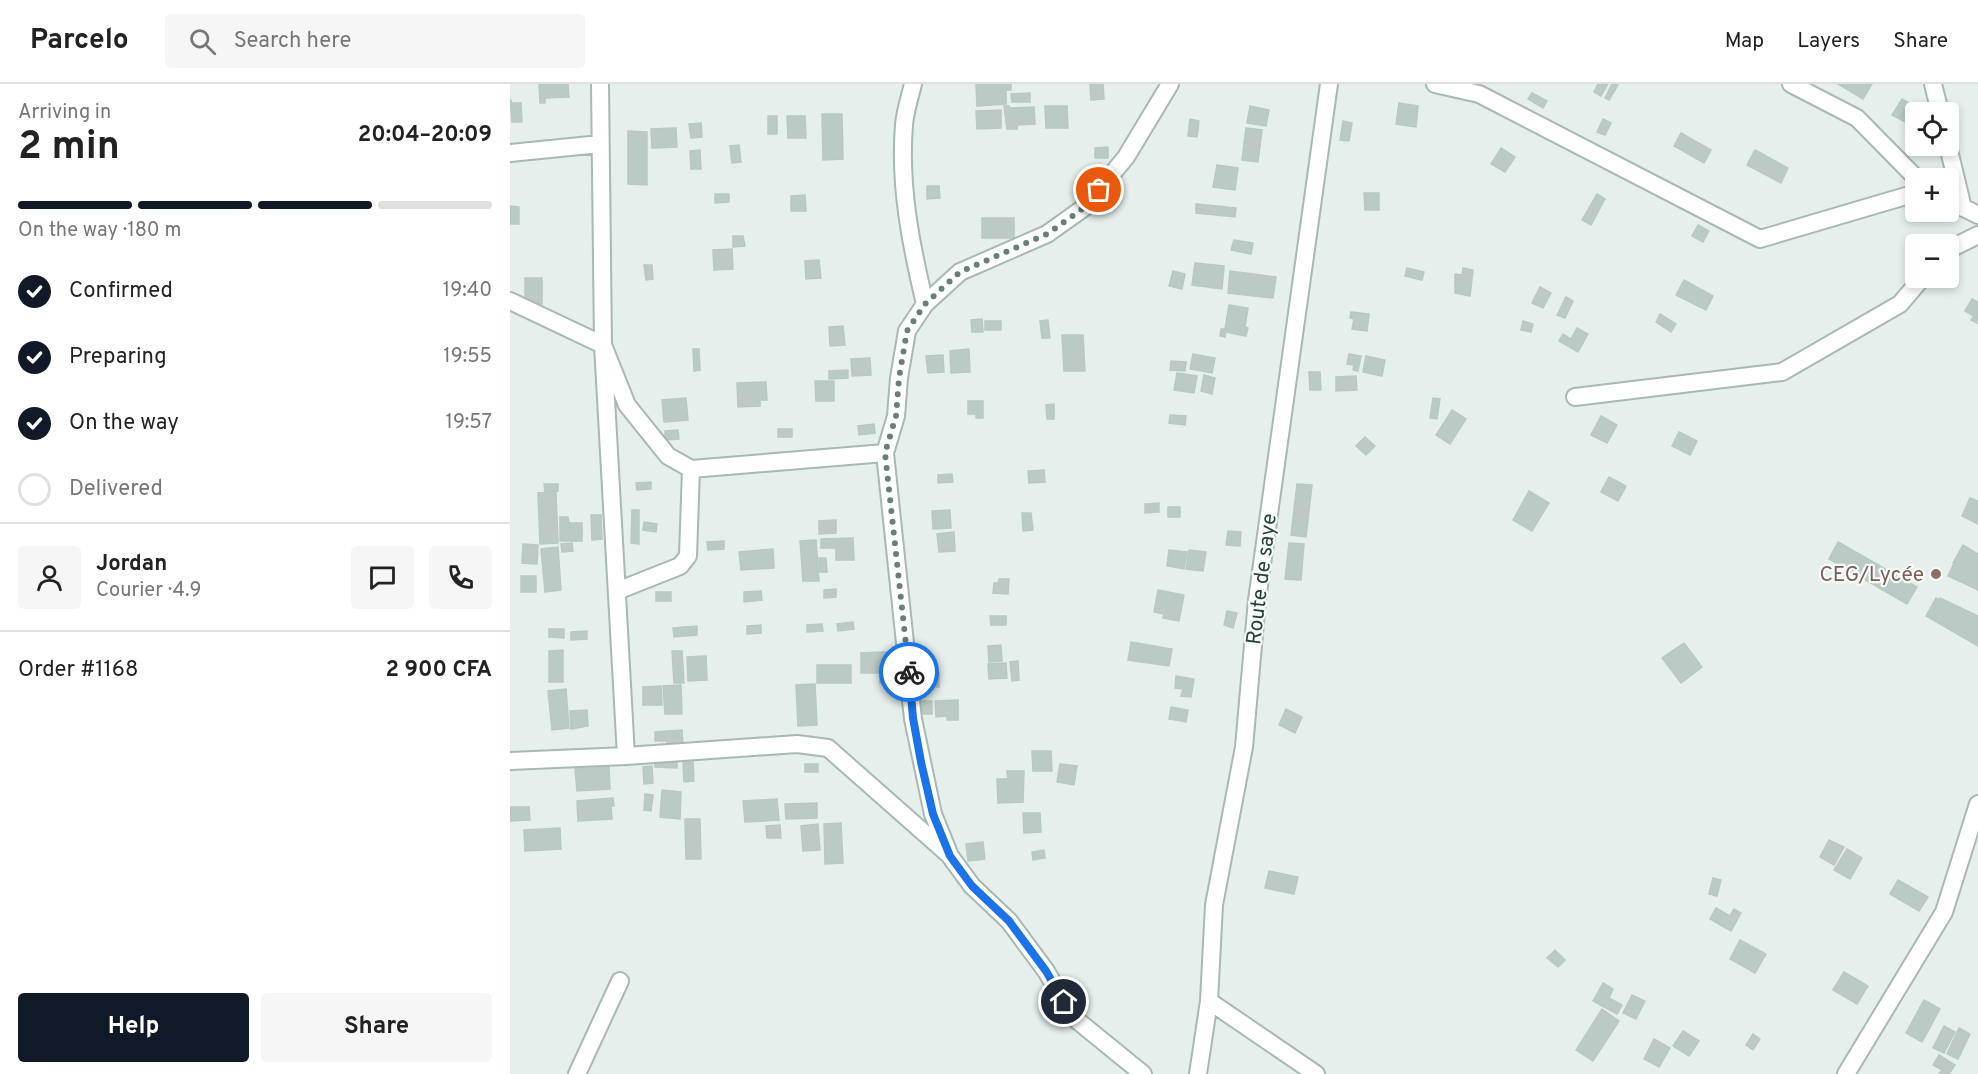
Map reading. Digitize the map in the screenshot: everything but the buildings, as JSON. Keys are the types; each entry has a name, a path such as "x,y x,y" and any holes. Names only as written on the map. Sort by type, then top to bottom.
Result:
{"street":[{"path":"600,84 603,345 626,756"},
{"path":"913,84 904,123 903,191 925,304"},
{"path":"950,856 933,814 913,718 885,453 896,416 899,378 907,331 925,304 960,272 1047,234 1085,207 1126,157 1170,84"},
{"name":"Route de saye","path":"1198,1074 1209,1001 1214,905 1244,747 1257,600 1329,84"},
{"path":"1435,84 1479,94 1760,239 1905,196"},
{"path":"1791,84 1857,118 1906,168"},
{"path":"1934,84 1938,102"},
{"path":"510,153 600,144"},
{"path":"1959,206 1978,215"},
{"path":"1959,244 1978,235"},
{"path":"1575,397 1782,372 1900,304 1914,288"},
{"path":"510,301 603,345 627,405 668,456 691,469 885,453"},
{"path":"617,591 680,566 688,556 691,469"},
{"path":"510,762 797,744 828,748 950,856 972,886 1009,921 1046,971 1073,1017 1125,1057 1143,1074"},
{"path":"1846,1074 1944,912 1978,804"},
{"path":"577,1074 620,981"},
{"path":"1209,1001 1317,1074"}],"way so far":[{"path":"909,672 900,609 885,453 896,416 899,378 907,331 925,304 960,272 1047,234 1085,207 1099,190"}],"place":[{"name":"CEG/Lycée","path":"1936,574"}],"route":[{"path":"909,672 913,718 921,762 933,814 950,856 972,886 1009,921 1046,971 1064,1002"}]}
